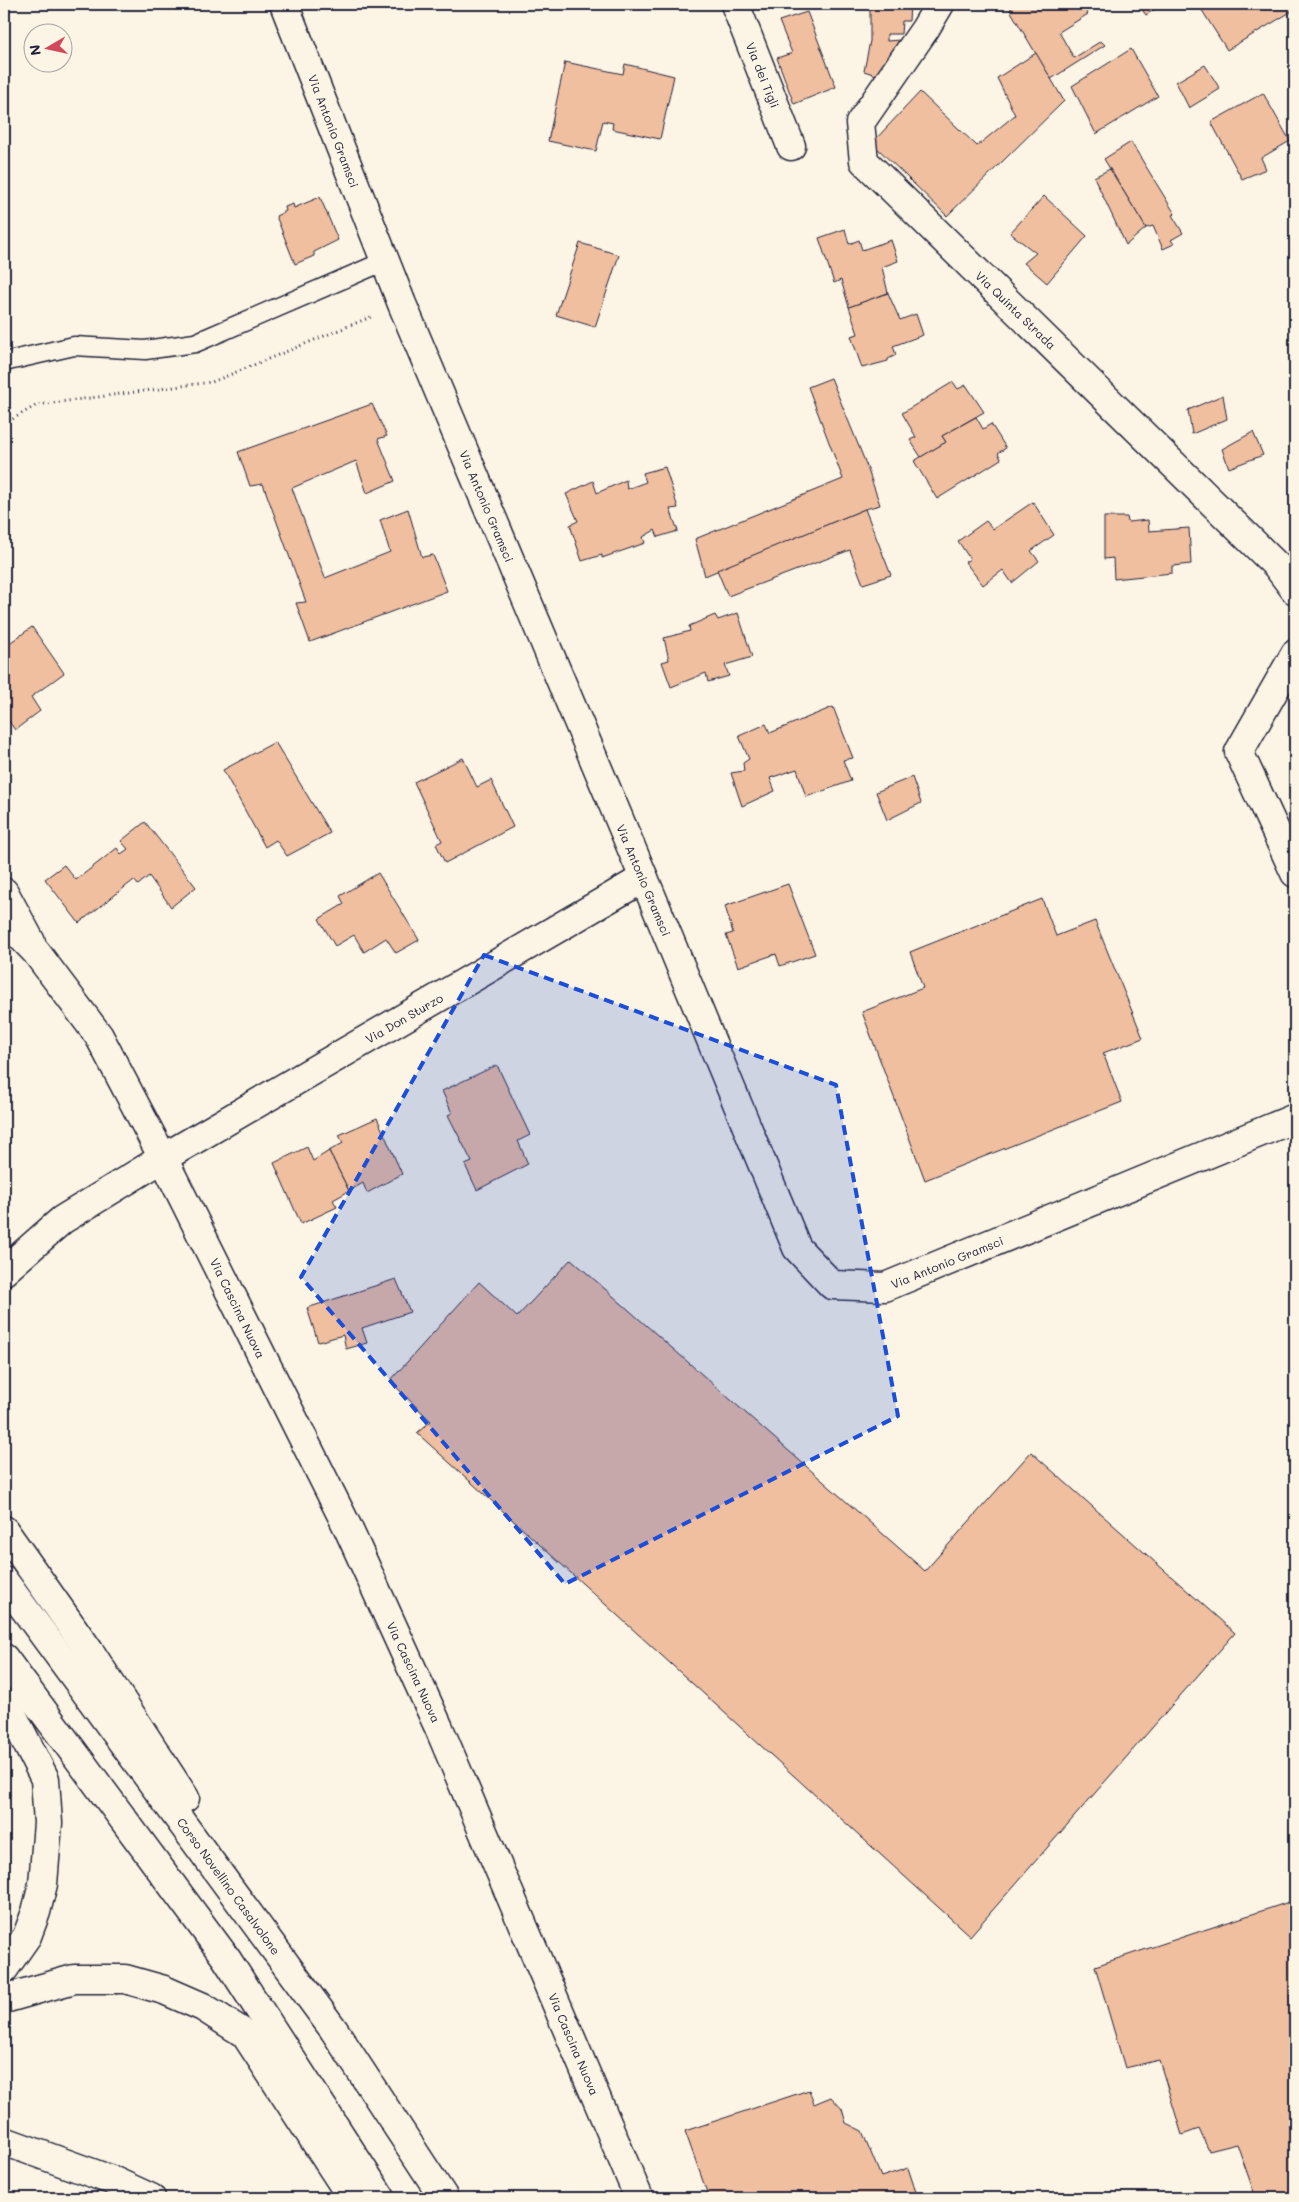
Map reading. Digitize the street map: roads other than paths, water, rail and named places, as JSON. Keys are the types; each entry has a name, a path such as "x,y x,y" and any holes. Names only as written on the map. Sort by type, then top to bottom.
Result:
{"main road":[{"name":"Via Antonio Gramsci","path":"284,4 402,304 644,878 797,1248 832,1286 885,1287 1295,1118"},
{"name":"Via dei Tigli","path":"735,4 791,146"},
{"name":"Via Quinta Strada","path":"940,4 860,123 864,161 1277,566 1295,590"},
{"path":"1295,654 1239,752 1295,873"},
{"name":"Via Don Sturzo","path":"62,1220 163,1158 644,878"},
{"path":"4,892 36,952"},
{"path":"4,919 36,952"},
{"name":"Via Cascina Nuova","path":"36,952 100,1036 347,1526 435,1719 639,2198"},
{"path":"4,1244 62,1220"},
{"path":"4,1271 62,1220"},
{"path":"4,1530 92,1655 334,2030"},
{"name":"Corso Novellino Casalvolone","path":"4,1581 334,2030 444,2198"},
{"path":"4,1658 226,1958 381,2198"},
{"path":"4,1703 13,1716 45,1779 48,1823 43,1884 36,1912 27,1936 4,1969"},
{"path":"4,1999 74,1979 125,1979 164,1990 203,2007 245,2034 352,2198"},
{"path":"4,2141 114,2180 151,2198"}],"lane":[{"path":"4,362 74,346 145,350 195,343 386,261"}]}
